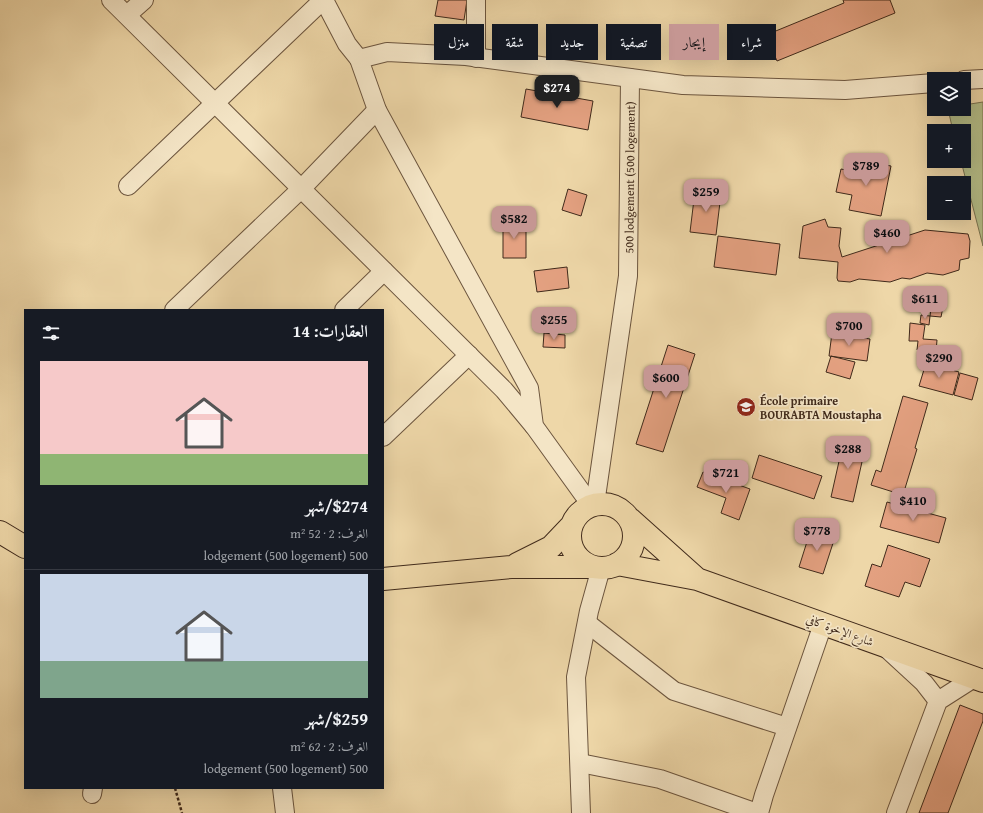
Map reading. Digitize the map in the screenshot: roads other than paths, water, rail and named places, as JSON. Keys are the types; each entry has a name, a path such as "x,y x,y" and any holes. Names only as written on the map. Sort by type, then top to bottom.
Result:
{"main road":[{"path":"511,567 551,548 582,510 593,504 605,503 624,511 630,520 697,579"},
{"path":"384,579 511,567 603,566 625,558 631,549 634,540 630,520"},
{"path":"570,526 569,537 571,547 583,562 697,579"},
{"path":"0,532 24,546"},
{"name":"شارع الإخوة كافي","path":"697,579 974,678"}],"street":[{"path":"111,0 504,390 534,426 593,504"},
{"path":"127,15 144,0"},
{"path":"128,186 323,0 347,44 359,59 377,110 529,388 534,426"},
{"path":"476,0 476,24"},
{"path":"359,59 387,52 434,55"},
{"path":"484,59 683,85 844,90 927,84"},
{"name":"500 lodgement (500 logement)","path":"593,504 628,276 630,78"},
{"path":"971,80 983,79"},
{"path":"175,309 302,189 377,110"},
{"path":"345,309 384,271"},
{"path":"384,436 469,355"},
{"path":"581,813 576,677 587,623 603,566"},
{"path":"587,623 674,691 787,727"},
{"path":"580,763 660,779 758,813 823,624"},
{"path":"892,649 924,683 938,701"},
{"path":"896,813 938,701 974,678"},
{"path":"282,789 285,813"}],"place":[{"name":"École primaire BOURABTA Moustapha","path":"746,407"}]}
